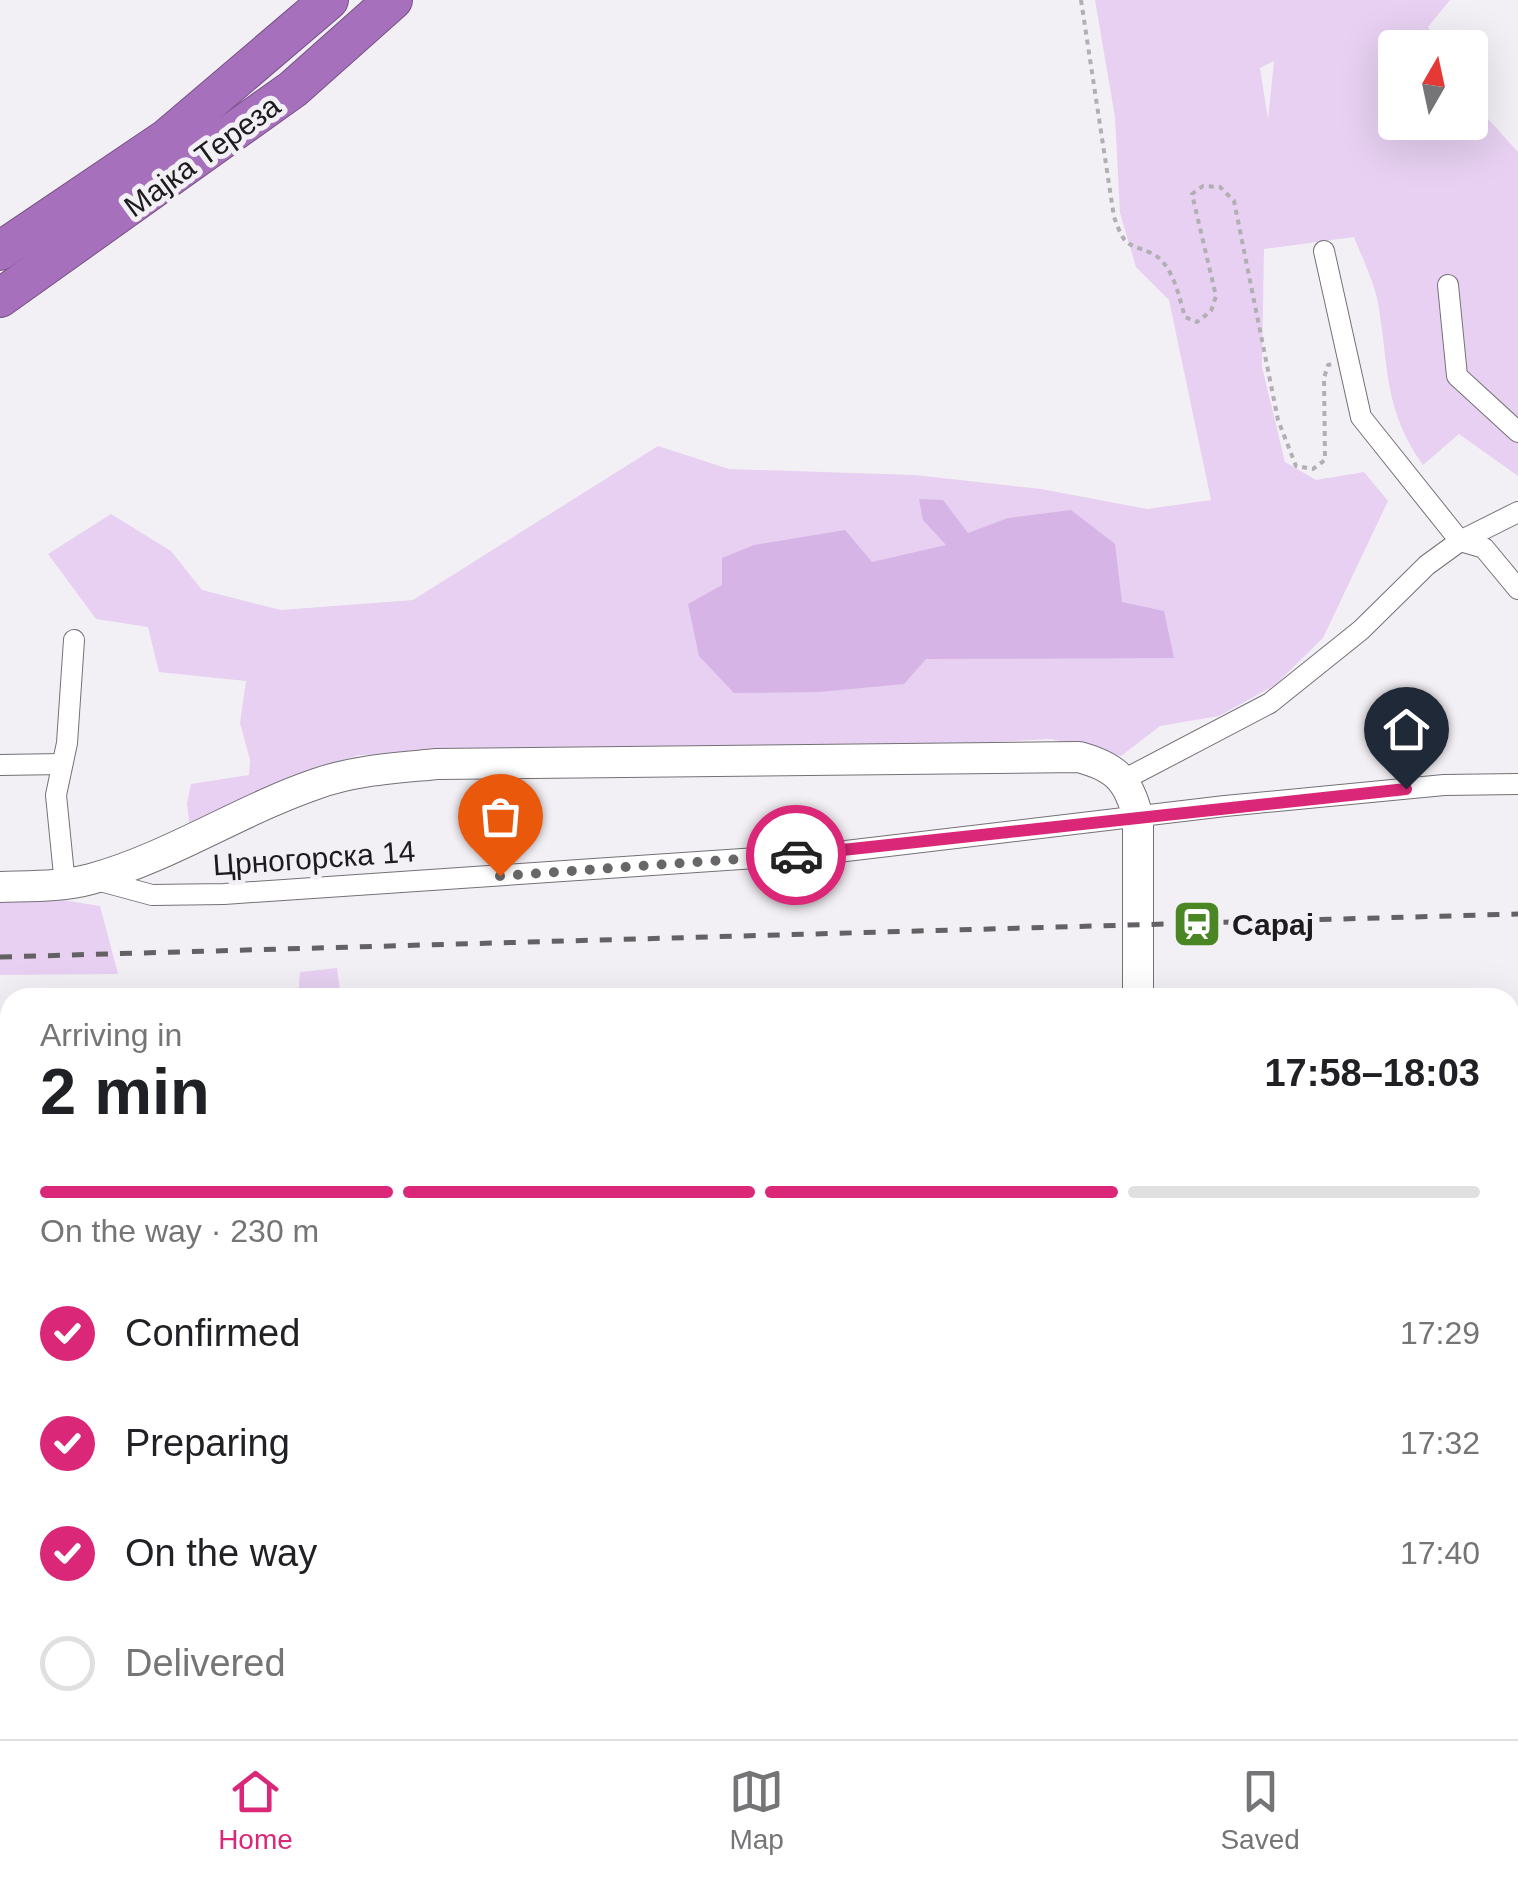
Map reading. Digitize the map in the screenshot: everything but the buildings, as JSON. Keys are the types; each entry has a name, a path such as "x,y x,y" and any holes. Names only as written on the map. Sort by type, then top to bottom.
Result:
{"highway":[{"name":"Мајка Тереза","path":"0,251 167,138 329,0"},
{"name":"Мајка Тереза","path":"0,298 292,89 393,0"}],"main road":[{"path":"0,887 79,882 228,826 315,784 383,769 437,764 1038,755 1080,758 1109,766 1125,779 1138,818 1138,988"}],"street":[{"path":"1324,251 1361,417 1460,541 1484,548 1518,589"},
{"path":"1448,285 1456,376 1467,390 1518,432"},
{"path":"1125,779 1270,703 1460,541 1518,512"},
{"path":"74,640 56,795 79,882"},
{"path":"0,765 62,764"},
{"name":"Црногорска 14","path":"79,882 152,895 224,894 829,852 1444,785 1518,784"}],"path":[{"path":"1081,0 1114,217 1123,241 1137,251 1152,254 1168,268 1185,317 1197,322 1211,310 1216,296 1192,194 1204,186 1220,187 1234,201 1278,420 1296,466 1313,468 1325,460 1324,378 1328,366 1347,362"}],"shaded area":[{"path":"1095,0 1450,0 1428,27 1430,30 1378,30 1378,140 1488,140 1488,119 1518,152 1518,476 1459,434 1423,465 1394,406 1376,295 1354,237 1264,249 1262,367 1285,462 1316,480 1364,472 1388,501 1323,638 1275,685 1219,716 1160,726 1121,756 1051,739 896,747 750,745 676,751 359,755 283,781 190,829 187,803 191,784 249,775 250,760 240,723 246,681 159,672 148,627 96,619 48,554 111,514 171,551 202,590 281,610 413,600 658,446 729,469 915,475 1041,489 1147,509 1211,500 1169,300 1136,267 1120,213 1115,117","holes":["1274,61 1268,119 1260,68"]},
{"path":"919,499 943,500 968,533 1008,518 1071,510 1115,544 1122,602 1164,611 1174,658 926,659 904,684 819,692 734,693 699,656 688,604 722,585 722,558 754,545 845,530 872,562 946,545 923,520"},
{"path":"0,896 38,896 100,906 118,974 0,975"},
{"path":"337,968 340,988 299,988 300,972"}],"railway":[{"path":"0,957 1518,914"}],"way so far":[{"path":"500,876 796,855"}],"place":[{"name":"Сарај","path":"1197,924"}],"route":[{"path":"796,855 1406,789"}]}
